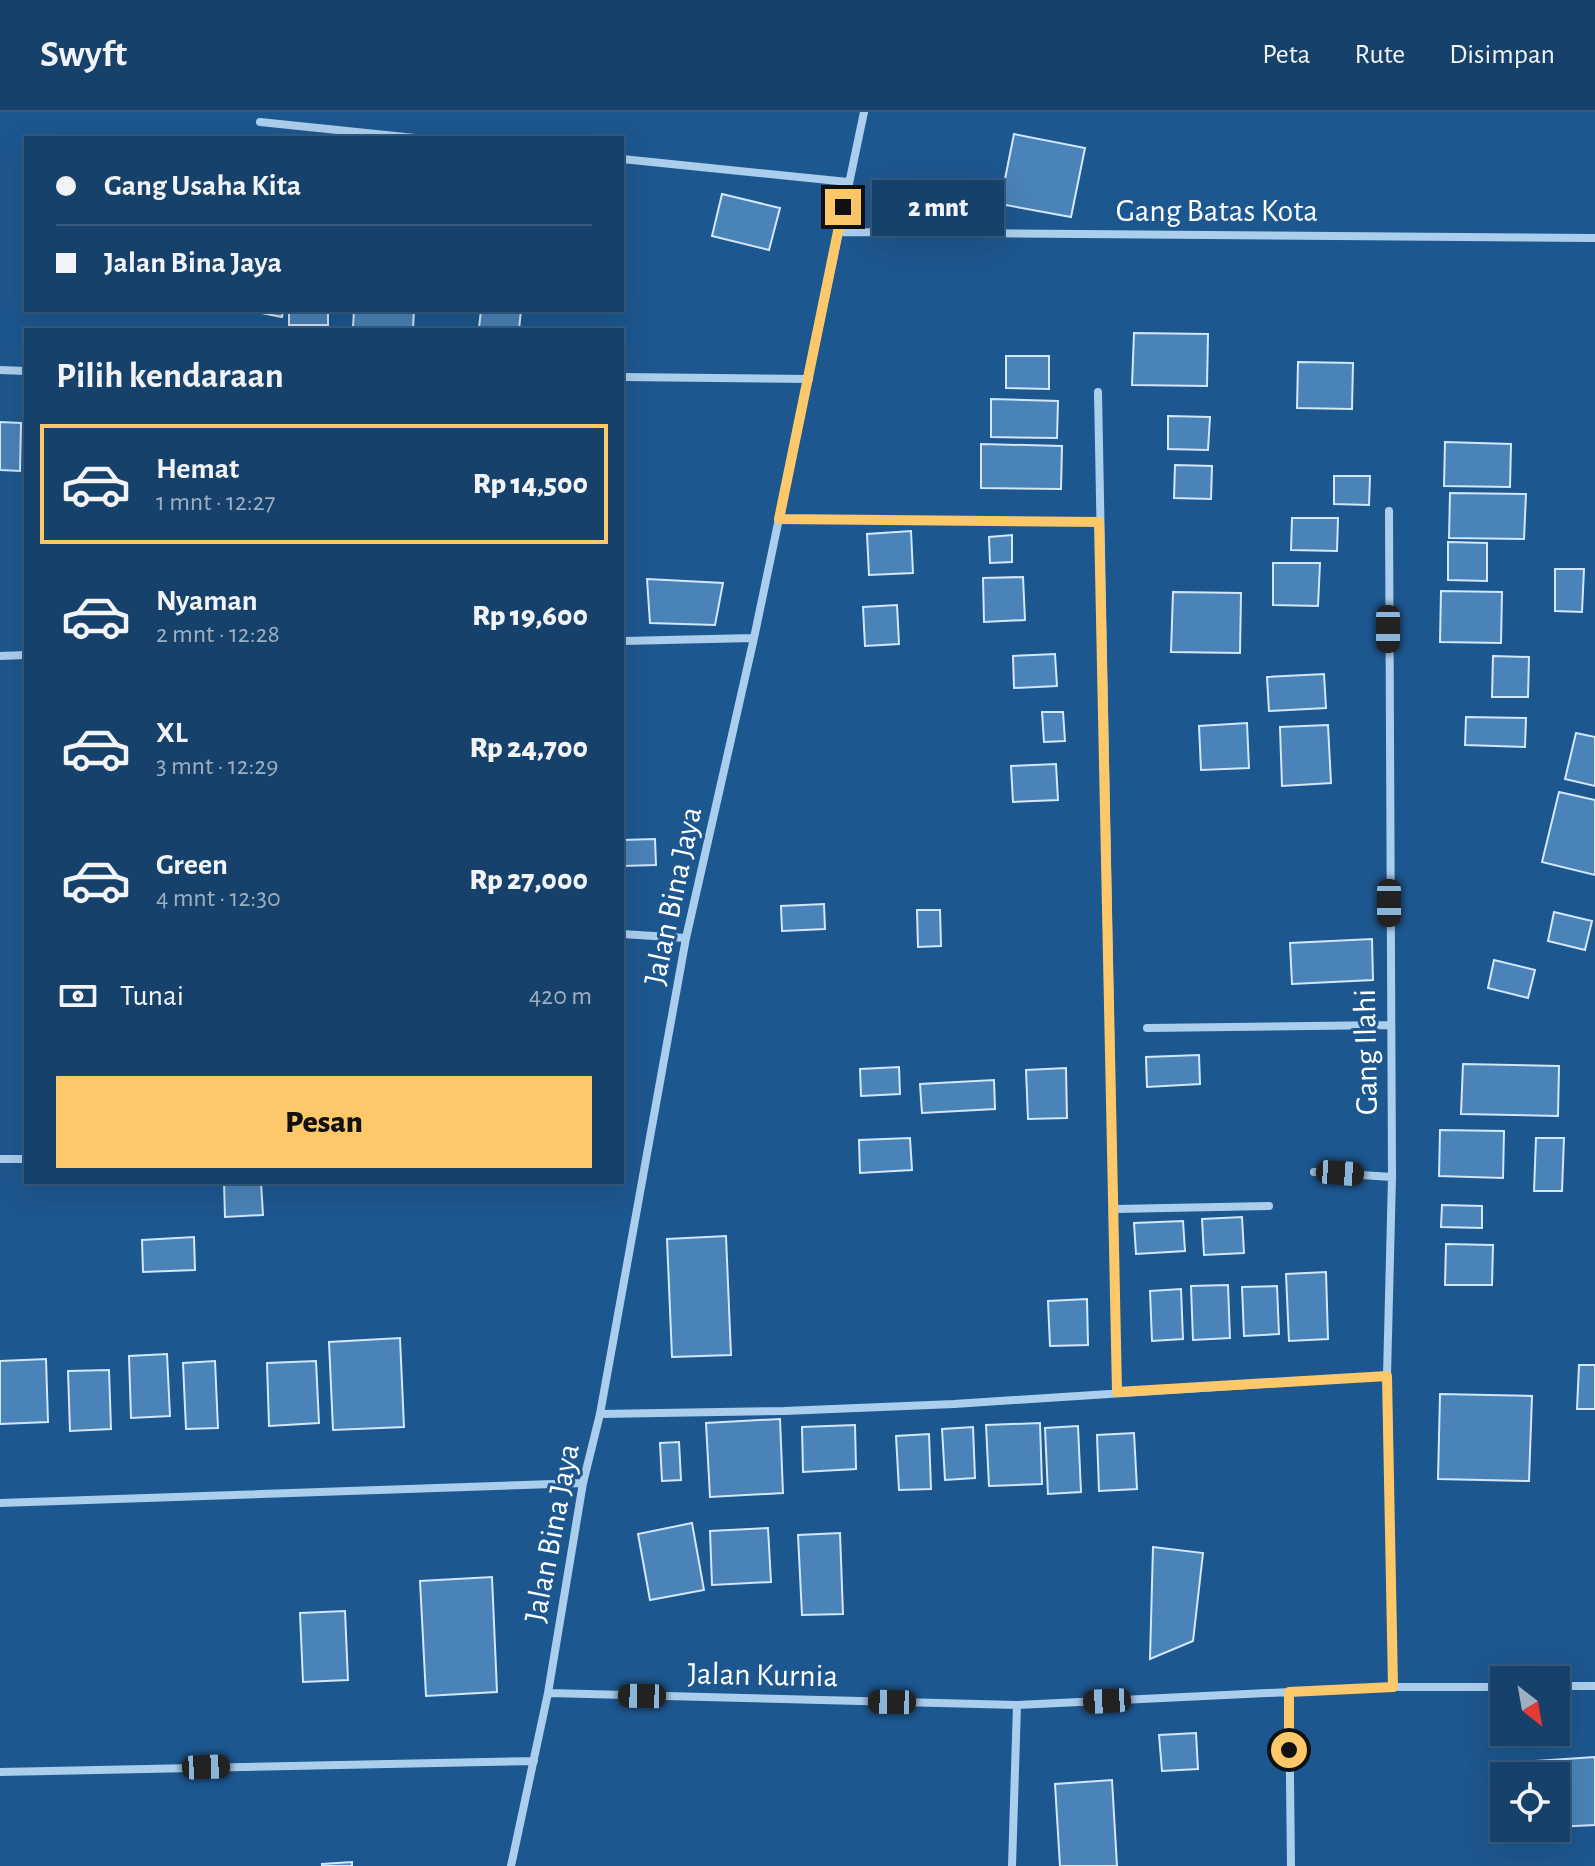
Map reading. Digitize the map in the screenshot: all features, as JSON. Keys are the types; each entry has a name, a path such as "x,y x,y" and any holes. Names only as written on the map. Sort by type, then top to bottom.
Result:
{"street":[{"name":"Jalan Bina Jaya","path":"511,1866 548,1693 583,1483 600,1414 686,938 754,638 864,112"},
{"path":"260,122 396,136"},
{"path":"624,159 848,182"},
{"name":"Gang Batas Kota","path":"838,232 1595,238"},
{"path":"0,370 24,371"},
{"path":"624,377 809,379"},
{"path":"1098,392 1117,1392"},
{"name":"Gang Ilahi","path":"1389,511 1392,1177 1387,1376 1393,1687"},
{"path":"779,519 1099,522"},
{"path":"624,641 754,638"},
{"path":"0,656 24,655"},
{"path":"624,934 686,938"},
{"path":"1147,1028 1390,1025"},
{"path":"0,1159 24,1159"},
{"path":"1314,1172 1392,1177"},
{"path":"1115,1209 1269,1206"},
{"path":"600,1414 954,1404 1387,1376"},
{"path":"0,1503 583,1483"},
{"path":"1570,1686 1595,1686"},
{"name":"Jalan Kurnia","path":"548,1693 1017,1705 1393,1687 1490,1687"},
{"path":"1289,1692 1291,1866"},
{"path":"1012,1866 1017,1705"},
{"path":"0,1772 534,1761"}],"building":[{"path":"1014,134 1085,148 1071,217 1000,204"},
{"path":"722,194 780,208 769,250 712,236"},
{"path":"257,312 283,312 282,317"},
{"path":"289,312 328,312 328,325 289,325"},
{"path":"354,312 414,312 413,328 353,327"},
{"path":"481,312 521,312 519,328 479,328"},
{"path":"1134,333 1208,334 1207,386 1132,385"},
{"path":"1006,356 1049,356 1049,389 1006,388"},
{"path":"1298,362 1353,363 1352,409 1297,408"},
{"path":"991,399 1058,401 1057,438 991,437"},
{"path":"1168,416 1210,417 1208,450 1168,449"},
{"path":"0,422 21,423 20,471 0,470"},
{"path":"1445,442 1511,444 1510,487 1444,486"},
{"path":"981,444 1062,446 1061,489 981,488"},
{"path":"1175,465 1212,466 1211,499 1174,498"},
{"path":"1334,476 1370,476 1369,505 1334,504"},
{"path":"1450,493 1526,494 1524,539 1449,538"},
{"path":"1292,518 1338,518 1337,551 1291,550"},
{"path":"911,531 913,573 869,575 867,534"},
{"path":"1012,535 1012,562 990,563 989,537"},
{"path":"1448,542 1487,543 1487,581 1448,580"},
{"path":"1273,563 1320,563 1318,606 1273,605"},
{"path":"1555,569 1584,569 1582,612 1555,611"},
{"path":"1023,577 1025,620 984,622 983,578"},
{"path":"647,579 723,583 715,625 650,623"},
{"path":"1441,591 1502,592 1501,643 1440,642"},
{"path":"1173,592 1241,593 1240,653 1171,652"},
{"path":"897,605 899,644 865,646 863,607"},
{"path":"1055,654 1057,686 1014,688 1013,656"},
{"path":"1493,656 1529,657 1528,697 1492,697"},
{"path":"1324,674 1326,708 1269,711 1267,677"},
{"path":"1042,712 1063,712 1065,741 1044,742"},
{"path":"1466,717 1526,718 1525,747 1465,745"},
{"path":"1247,723 1249,768 1201,770 1199,726"},
{"path":"1328,725 1331,783 1282,786 1280,727"},
{"path":"1576,733 1595,737 1595,786 1565,779"},
{"path":"1056,764 1058,800 1013,802 1011,766"},
{"path":"1559,792 1595,800 1595,875 1542,862"},
{"path":"655,839 656,865 624,866 624,840"},
{"path":"824,904 825,929 782,931 781,906"},
{"path":"917,910 940,910 941,946 918,947"},
{"path":"1554,912 1592,921 1585,950 1548,941"},
{"path":"1372,939 1373,980 1292,984 1290,943"},
{"path":"1494,960 1535,970 1528,998 1488,988"},
{"path":"1199,1055 1200,1084 1147,1087 1146,1057"},
{"path":"1463,1064 1559,1066 1558,1116 1461,1114"},
{"path":"899,1067 900,1094 861,1096 860,1069"},
{"path":"1066,1068 1067,1118 1028,1119 1026,1070"},
{"path":"994,1080 995,1109 922,1113 920,1084"},
{"path":"1440,1130 1504,1131 1503,1178 1439,1176"},
{"path":"910,1138 912,1170 860,1173 859,1140"},
{"path":"1536,1138 1564,1138 1562,1191 1534,1191"},
{"path":"224,1184 261,1184 263,1215 225,1217"},
{"path":"1442,1205 1482,1206 1482,1228 1441,1227"},
{"path":"1242,1217 1244,1253 1204,1255 1202,1219"},
{"path":"1183,1221 1185,1251 1136,1254 1134,1223"},
{"path":"726,1236 731,1355 672,1357 667,1239"},
{"path":"194,1237 195,1270 143,1272 142,1240"},
{"path":"1446,1244 1493,1245 1492,1285 1445,1285"},
{"path":"1326,1272 1328,1339 1289,1341 1286,1274"},
{"path":"1228,1285 1230,1338 1193,1340 1191,1286"},
{"path":"1277,1286 1279,1334 1244,1336 1242,1287"},
{"path":"1181,1289 1183,1339 1152,1341 1150,1291"},
{"path":"1087,1299 1088,1345 1050,1346 1048,1301"},
{"path":"400,1338 404,1427 333,1430 329,1342"},
{"path":"167,1354 170,1416 131,1418 129,1356"},
{"path":"46,1359 48,1422 0,1424 0,1361"},
{"path":"215,1361 218,1428 186,1429 183,1363"},
{"path":"316,1361 319,1423 269,1426 267,1363"},
{"path":"1579,1365 1595,1365 1595,1409 1577,1409"},
{"path":"109,1370 111,1429 70,1431 68,1371"},
{"path":"1440,1394 1532,1396 1529,1481 1438,1479"},
{"path":"780,1419 783,1493 710,1497 706,1423"},
{"path":"1040,1423 1042,1484 989,1486 986,1425"},
{"path":"855,1425 856,1469 803,1472 802,1427"},
{"path":"1078,1426 1081,1492 1048,1494 1045,1428"},
{"path":"973,1427 975,1478 945,1480 942,1429"},
{"path":"1134,1433 1137,1489 1099,1491 1097,1435"},
{"path":"929,1434 931,1489 899,1490 896,1436"},
{"path":"679,1442 681,1480 662,1481 660,1443"},
{"path":"692,1523 704,1590 650,1600 638,1534"},
{"path":"768,1528 771,1582 712,1585 710,1531"},
{"path":"840,1533 843,1614 802,1615 798,1535"},
{"path":"1153,1547 1203,1553 1193,1641 1150,1659"},
{"path":"492,1577 497,1692 426,1696 420,1581"},
{"path":"345,1611 348,1680 303,1682 300,1613"},
{"path":"1196,1733 1198,1769 1162,1771 1159,1735"},
{"path":"1595,1757 1595,1825 1570,1826 1570,1762 1536,1761"},
{"path":"1112,1780 1117,1866 1060,1866 1055,1784"},
{"path":"352,1862 352,1866 322,1866 322,1864"}],"route":[{"path":"843,207 779,519 1099,522 1117,1392 1387,1376 1393,1687 1289,1692 1289,1750"}]}
